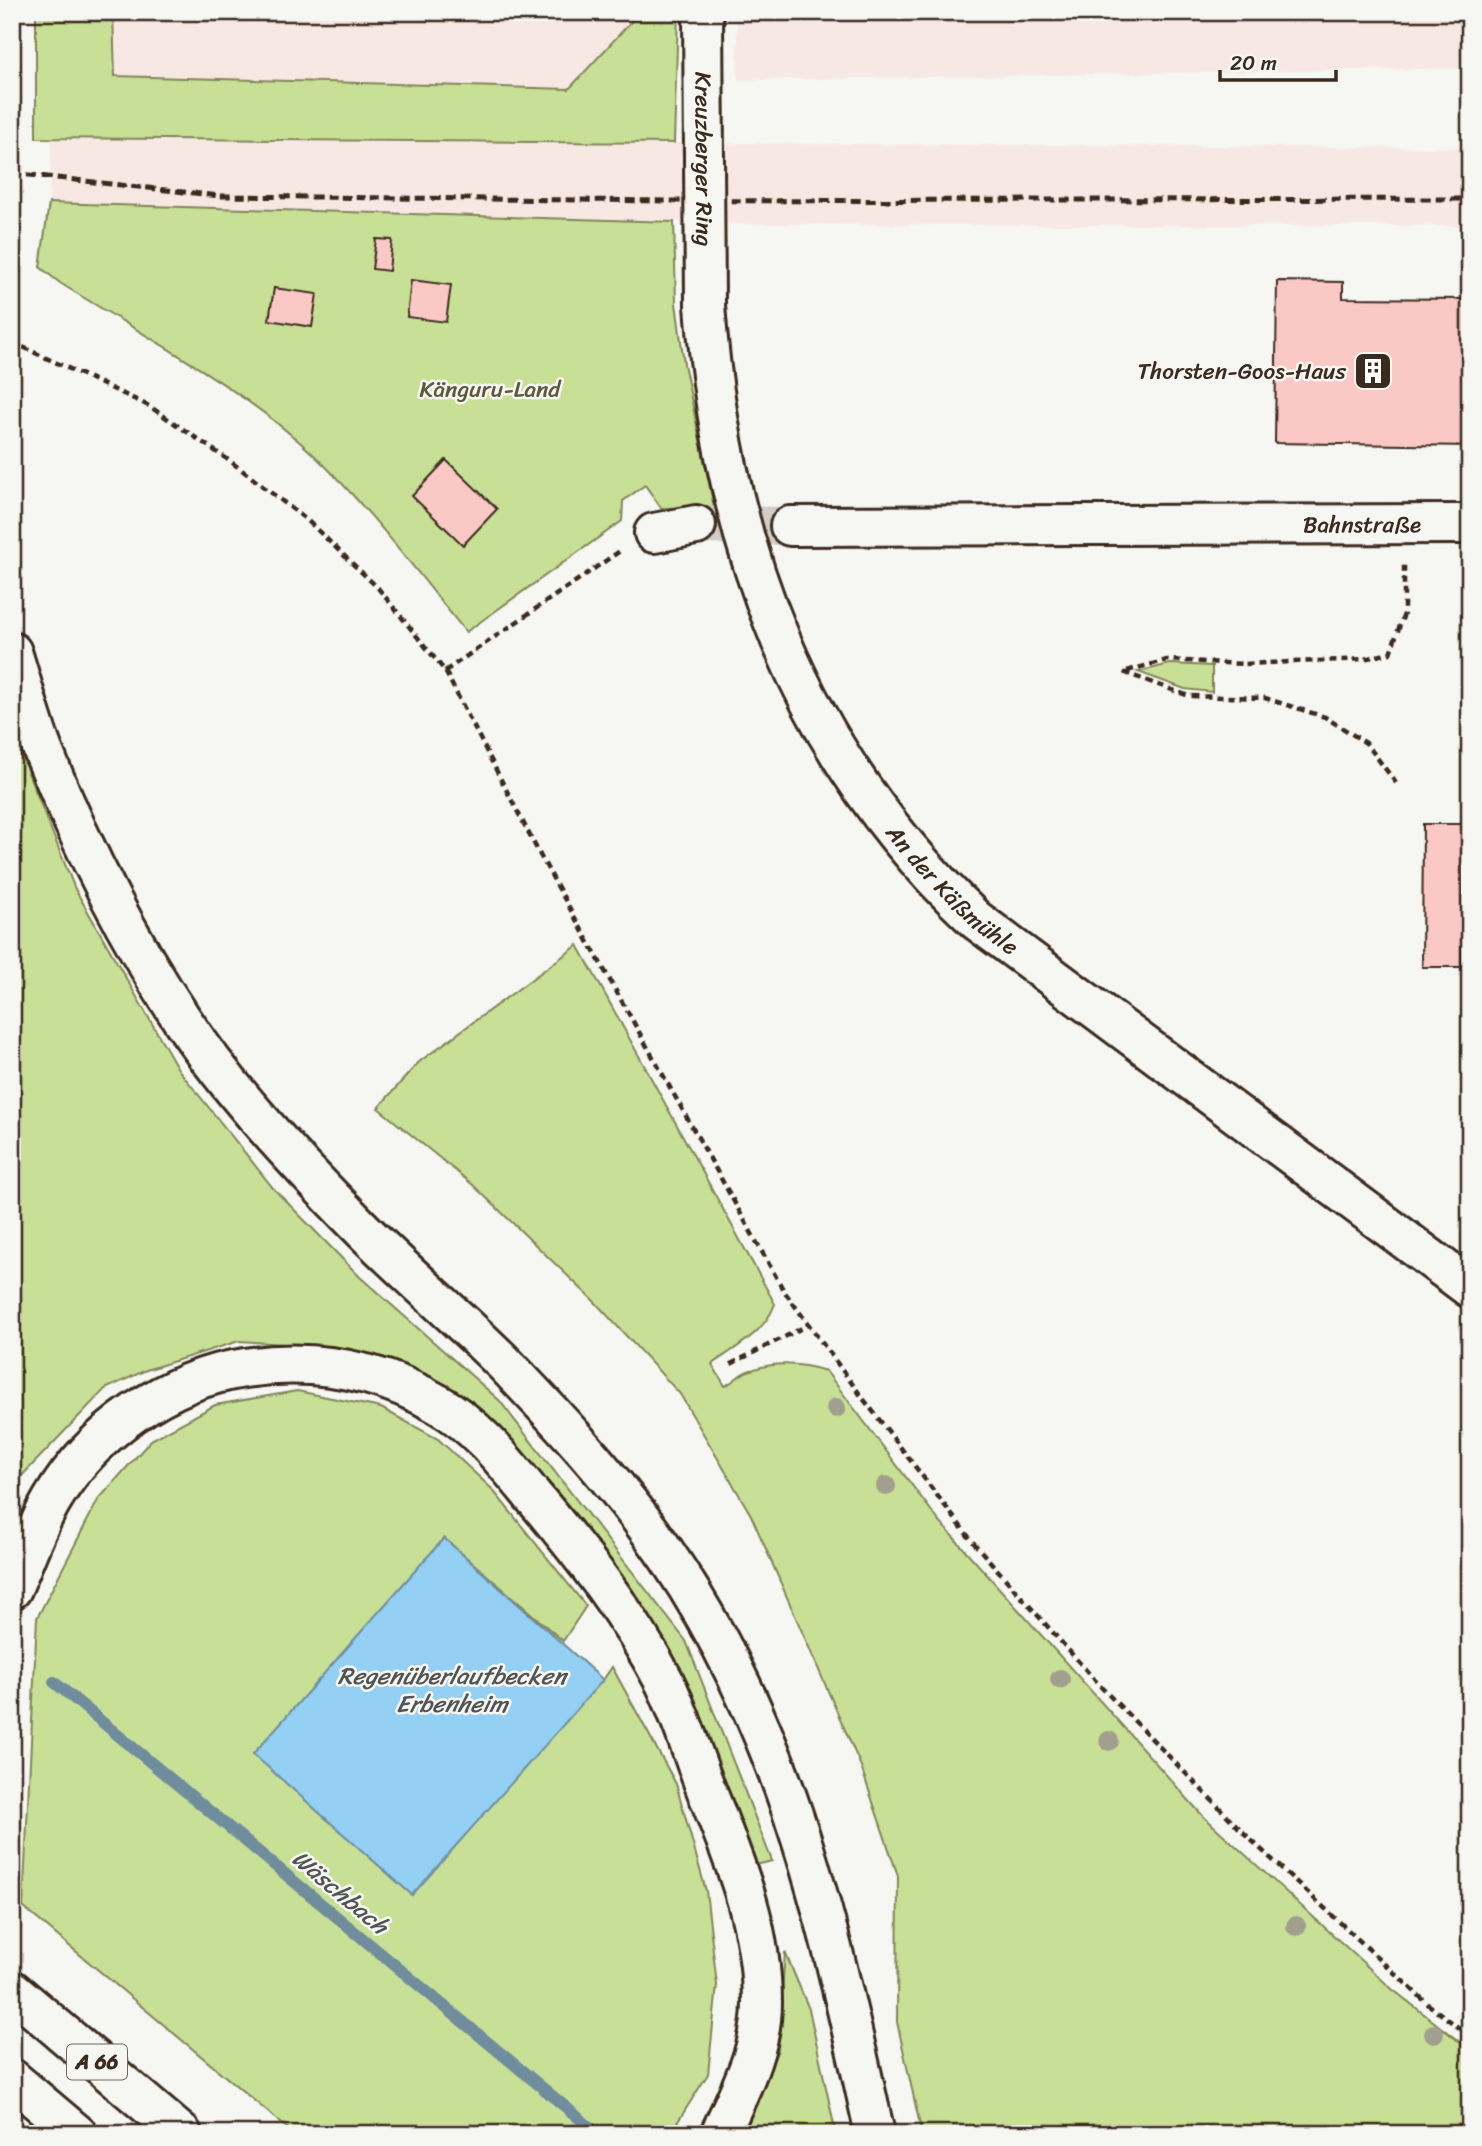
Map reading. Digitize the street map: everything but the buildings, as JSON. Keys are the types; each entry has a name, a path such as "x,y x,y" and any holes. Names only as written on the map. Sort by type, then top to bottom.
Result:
{"main road":[{"name":"Kreuzberger Ring","path":"703,12 705,305"},
{"name":"An der Käßmühle","path":"705,305 714,400 748,558 800,685 844,760 889,824 941,887 976,920 1470,1288"},
{"name":"Bahnstraße","path":"790,526 1470,524"},
{"path":"654,533 696,525"},
{"path":"12,652 43,750 109,897 182,1020 276,1137 360,1227 504,1364 575,1442 649,1530 710,1625 761,1723 806,1845 840,1975 875,2134"},
{"path":"12,1589 51,1501 84,1455 125,1418 174,1389 226,1371 282,1363 309,1364 337,1366 391,1380 441,1405 485,1440 589,1562 664,1682 736,1863 756,1926 762,2006 752,2062 720,2134"},
{"name":"A 66","path":"12,1990 182,2134"},
{"path":"12,2079 77,2134"}],"path":[{"path":"12,342 149,406 230,461 308,521 377,588 445,671 541,858 784,1291 808,1325 972,1541 1102,1688 1260,1848 1429,2005 1470,2036"},
{"path":"1396,783 1366,743 1325,717 1265,698 1189,696 1123,671 1167,660 1243,664 1364,659 1390,653 1404,614 1404,524"},
{"path":"445,671 622,549 654,533"},
{"path":"731,1364 808,1325"}],"shaded area":[{"path":"113,12 640,12 570,89 115,76"},
{"path":"737,12 1470,12 1470,68 738,80"},
{"path":"52,139 1470,148 1470,226 743,224 49,203"}],"green space":[{"path":"36,12 113,12 115,76 569,89 640,12 678,12 674,143 36,138"},
{"name":"Känguru-Land","path":"49,203 674,222 676,303 684,364 714,507 661,508 645,485 623,501 622,521 466,632 354,497 314,455 285,430 223,384 60,283 40,267"},
{"path":"1170,664 1212,666 1212,692 1185,689 1138,672"},
{"path":"12,733 75,889 178,1069 273,1188 360,1277 499,1400 686,1641 772,1861 752,1866 659,1652 408,1370 333,1347 239,1341 146,1370 105,1389 15,1483"},
{"path":"578,945 775,1304 757,1331 712,1364 725,1386 745,1372 778,1364 807,1366 826,1371 939,1521 1203,1816 1392,1989 1470,2050 1470,2134 922,2134 897,2022 898,1876 860,1764 751,1515 680,1394 595,1302 473,1185 378,1108 419,1062"},
{"path":"297,1391 381,1408 438,1439 492,1489 586,1606 563,1641 444,1538 603,1680 612,1667 676,1784 706,1891 717,1985 708,2074 670,2134 294,2134 23,1907 37,1618 98,1500 151,1440 215,1405"},
{"path":"785,1952 809,2009 836,2134 736,2134 778,2050"}],"water":[{"name":"Regenüberlaufbecken Erbenheim","path":"444,1538 603,1680 412,1895 253,1754"}],"waterway":[{"name":"Wäschbach","path":"54,1682 598,2134"}],"tunnel":[{"path":"696,525 790,526"}],"railway":[{"path":"12,173 220,196 668,201 1470,199"}],"place":[{"name":"Thorsten-Goos-Haus","path":"1373,371"}]}
